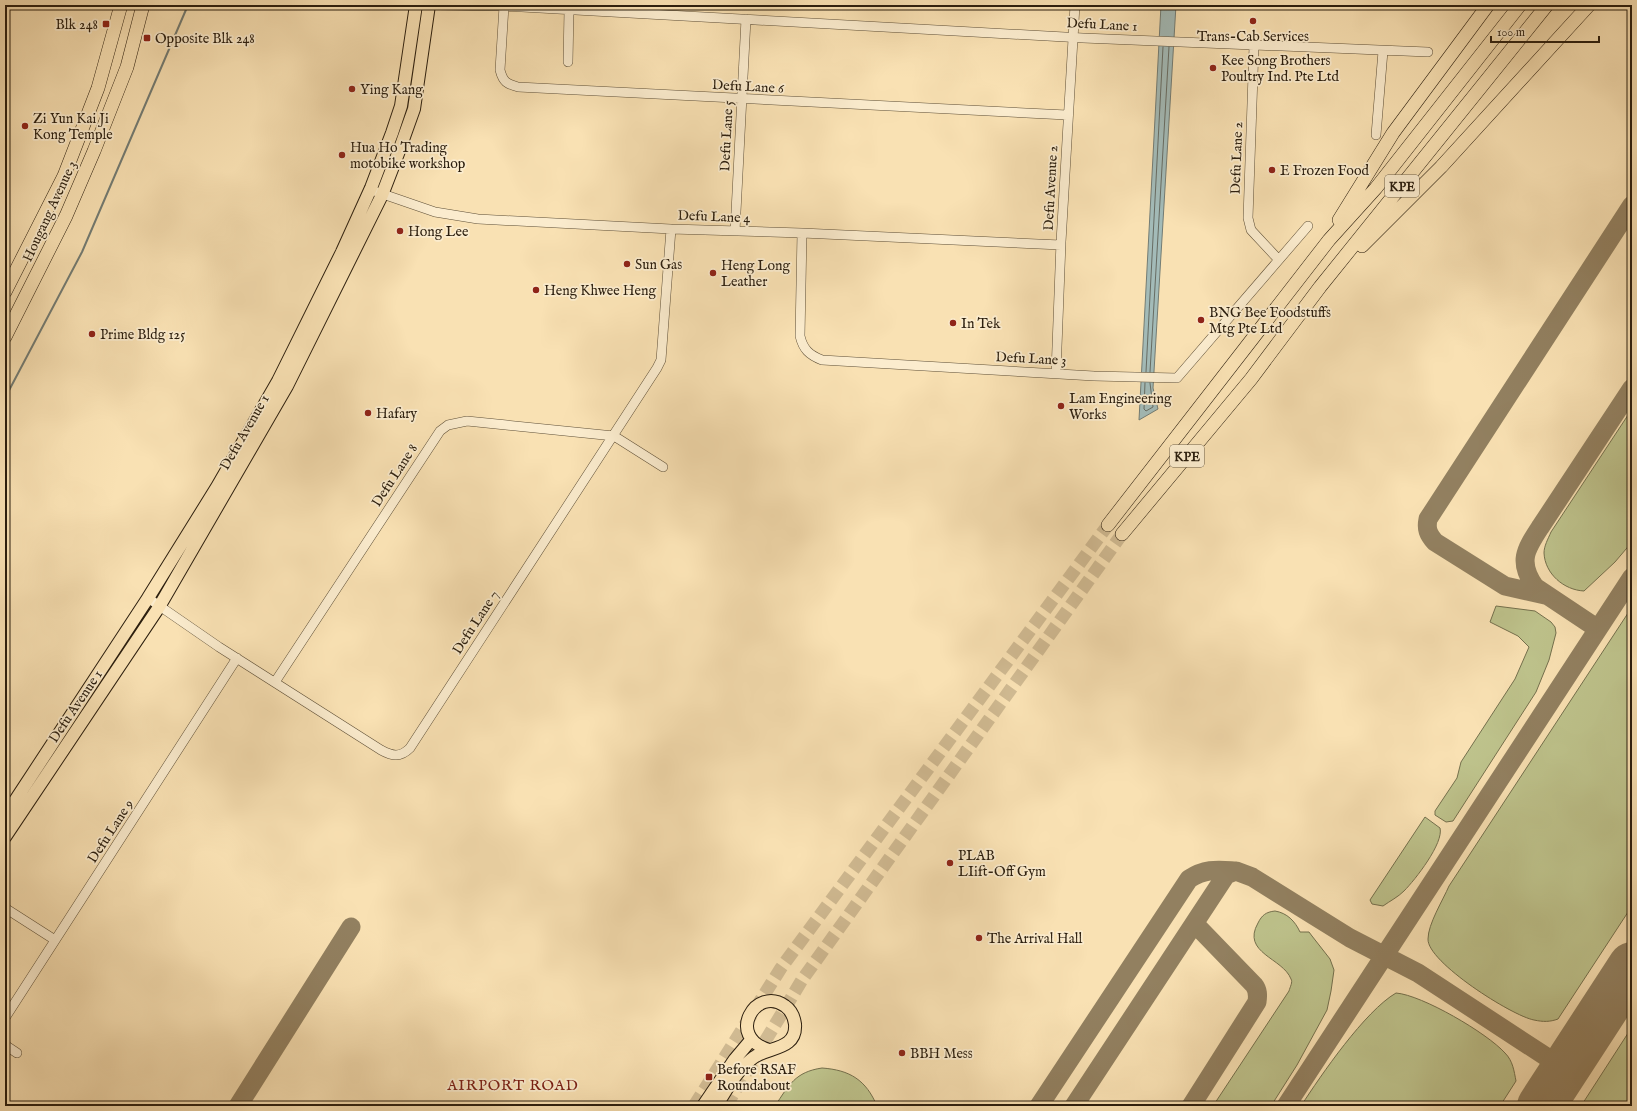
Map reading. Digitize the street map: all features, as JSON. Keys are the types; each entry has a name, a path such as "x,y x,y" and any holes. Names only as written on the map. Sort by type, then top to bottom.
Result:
{"highway":[{"name":"Hougang Avenue 3","path":"5,292 64,176 98,88 121,5"},
{"name":"Hougang Avenue 3","path":"5,337 66,216 88,166 127,67 143,5"},
{"path":"1329,240 1393,133 1488,5"},
{"name":"KPE","path":"1108,525 1329,240 1376,188 1455,90 1520,5"},
{"name":"KPE","path":"1122,534 1251,379 1334,271 1547,5"},
{"path":"1334,271 1378,232 1441,167 1589,5"},
{"path":"64,176 75,175 88,166"}],"main road":[{"name":"Defu Avenue 1","path":"5,816 148,598 217,487 278,380 342,252 371,188 401,106 416,5"},
{"name":"Defu Avenue 1","path":"5,837 159,607 288,386 382,195 414,109 429,5"},
{"path":"716,1106 742,1067 755,1056 784,1046 794,1034 794,1019 791,1012 776,1002 765,1002 754,1008 750,1014 746,1027 751,1040 758,1047 770,1050"},
{"path":"703,1106 735,1059 751,1040"}],"street":[{"name":"Defu Lane 1","path":"440,5 504,6 1254,46 1428,52"},
{"name":"Defu Avenue 2","path":"1056,373 1067,115 1075,5"},
{"name":"Defu Lane 6","path":"504,6 500,70 502,78 507,84 518,87 1067,115"},
{"path":"568,62 569,10"},
{"name":"Defu Lane 5","path":"734,231 746,19"},
{"name":"Defu Lane 2","path":"1254,46 1248,218 1251,230 1278,259"},
{"path":"1376,135 1384,51"},
{"name":"Defu Lane 4","path":"371,188 382,195 435,212 478,219 671,229 802,233 1061,245"},
{"name":"Defu Lane 3","path":"802,233 800,336 803,348 813,356 822,360 1177,378 1308,226"},
{"name":"Defu Lane 7","path":"148,598 159,607 237,658 386,752 399,756 405,753 410,748 614,436 660,360 671,229"},
{"name":"Defu Lane 8","path":"275,682 440,431 448,425 467,421 614,436"},
{"path":"614,436 663,467"},
{"name":"Defu Lane 9","path":"5,1018 237,658"},
{"path":"5,908 55,940"},
{"path":"5,1045 17,1053"}],"green space":[{"path":"1632,409 1632,542 1615,562 1584,591 1569,588 1557,580 1548,568 1545,561 1545,545 1551,532"},
{"path":"1496,606 1535,611 1551,622 1555,627 1556,633 1549,660 1536,692 1453,821 1446,822 1435,815 1435,811 1457,778 1461,762 1515,679 1529,647 1518,636 1490,622"},
{"path":"1632,607 1632,906 1558,1019 1552,1021 1534,1020 1508,1009 1472,987 1455,974 1431,949 1428,939 1430,926 1449,886"},
{"path":"1425,817 1440,828 1438,843 1428,861 1415,879 1399,895 1383,906 1372,904 1370,900"},
{"path":"1275,911 1290,918 1296,924 1300,932 1309,932 1330,959 1334,970 1327,1010 1297,1065 1271,1106 1213,1106 1289,991 1291,985 1292,980 1287,972 1265,954 1255,941 1254,933 1260,920 1265,914"},
{"path":"1396,993 1421,1000 1454,1016 1484,1035 1508,1056 1514,1070 1516,1081 1500,1106 1301,1106 1332,1061 1358,1028 1384,1002"},
{"path":"1632,1027 1632,1106 1581,1106"},
{"path":"822,1068 841,1071 856,1078 868,1089 877,1106 775,1106 789,1086 799,1076"}],"water":[{"path":"1161,5 1176,5 1153,388 1158,409 1139,420"}],"waterway":[{"path":"5,398 82,252 188,5"}],"taxiway":[{"path":"1545,595 1505,586 1435,542 1428,531 1428,519 1632,205"},
{"path":"1598,629 1535,587 1529,578 1525,562 1531,542 1632,388"},
{"path":"1286,1106 1632,577"},
{"path":"1039,1106 1189,879 1195,875 1207,871 1236,871"},
{"path":"1074,1106 1226,875 1236,871 1252,877 1350,938 1418,973 1565,1069"},
{"path":"1191,1106 1257,1002 1258,997 1254,985 1195,924"},
{"path":"238,1106 351,927"}],"runway":[{"path":"1541,1106 1632,966"}],"tunnel":[{"path":"694,1106 781,968 1108,525"},
{"path":"726,1106 802,980 1122,534"}],"place":[{"name":"Trans-Cab Services","path":"1253,21"},
{"name":"Blk 248","path":"106,24"},
{"name":"Opposite Blk 248","path":"147,38"},
{"name":"Kee Song Brothers Poultry Ind. Pte Ltd","path":"1213,68"},
{"name":"Ying Kang","path":"352,89"},
{"name":"Zi Yun Kai Ji Kong Temple","path":"25,126"},
{"name":"Hua Ho Trading motobike workshop","path":"342,155"},
{"name":"E Frozen Food","path":"1272,170"},
{"name":"Hong Lee","path":"400,231"},
{"name":"Sun Gas","path":"627,264"},
{"name":"Heng Long Leather","path":"713,273"},
{"name":"Heng Khwee Heng","path":"536,290"},
{"name":"BNG Bee Foodstuffs Mtg Pte Ltd","path":"1201,320"},
{"name":"In Tek","path":"953,323"},
{"name":"Prime Bldg 125","path":"92,334"},
{"name":"Lam Engineering Works","path":"1061,406"},
{"name":"Hafary","path":"368,413"},
{"name":"PLAB LIift-Off Gym","path":"950,863"},
{"name":"The Arrival Hall","path":"979,938"},
{"name":"BBH Mess","path":"902,1053"},
{"name":"Before RSAF Roundabout","path":"709,1077"}],"district":[{"name":"AIRPORT ROAD","path":"513,1085"}]}
